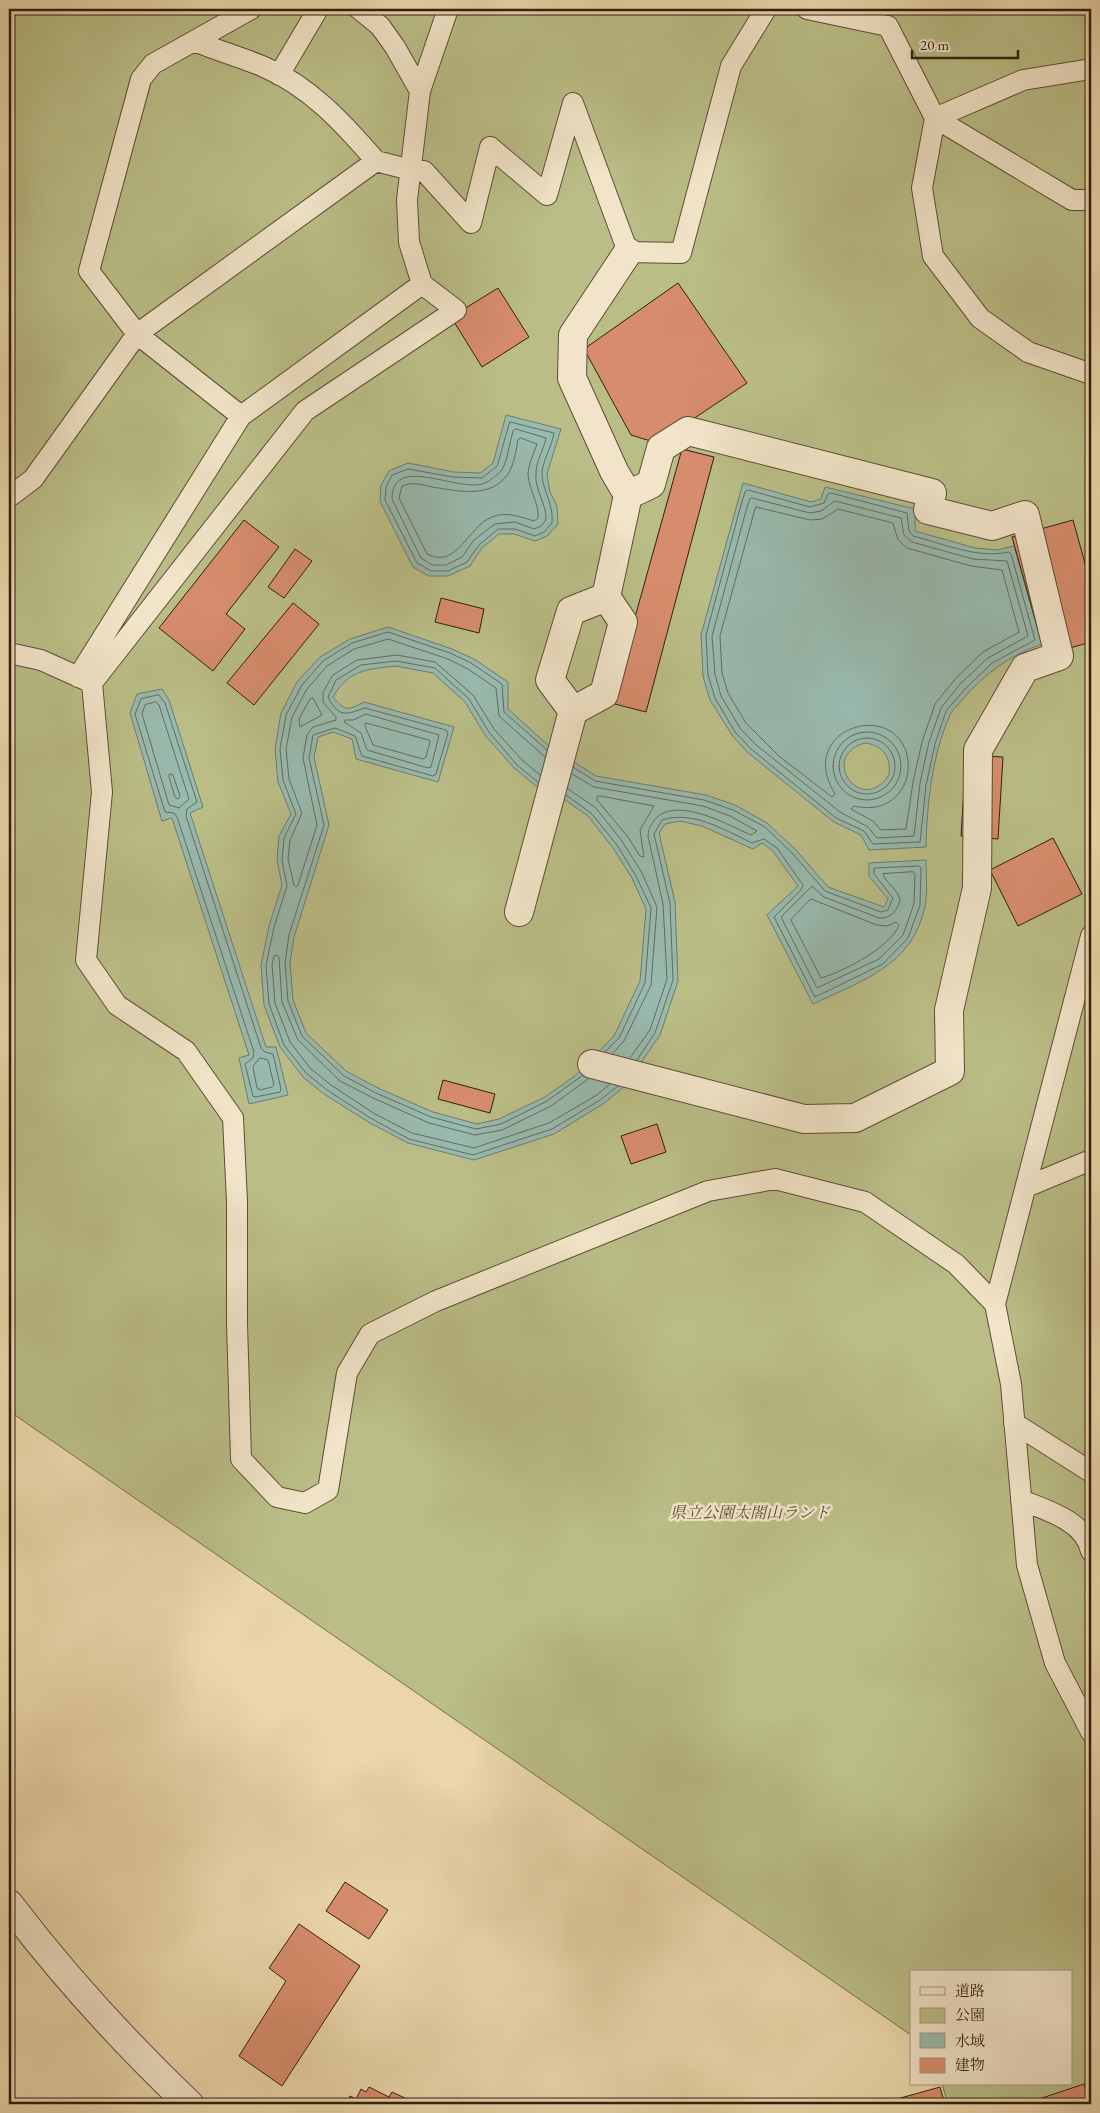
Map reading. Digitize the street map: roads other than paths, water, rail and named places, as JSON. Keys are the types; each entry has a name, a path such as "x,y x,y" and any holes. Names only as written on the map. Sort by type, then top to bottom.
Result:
{"street":[{"path":"519,912 573,711 604,694 623,622 606,597 628,495 614,471 572,378 573,335 628,252"},
{"path":"592,1064 804,1119 855,1118 950,1071 949,1010 977,888 978,750 1025,668 1059,656 1025,515 992,526 955,517 928,510 932,493 688,431 661,448 650,484 628,495"},
{"path":"573,711 550,680 571,610 606,597"},
{"path":"9,1904 40,1944 140,2057 189,2104"}],"lane":[{"path":"241,416 137,334 89,271 141,79 152,64 251,9"},
{"path":"279,75 318,9"},
{"path":"359,9 380,26 395,46 420,91"},
{"path":"85,680 305,411 456,310 422,284 409,242 407,200 420,91 448,9"},
{"path":"194,41 264,67 304,89 342,121 376,161 411,170 424,171 471,223 490,147 547,195 573,103 628,252 681,253 731,66 766,9"},
{"path":"806,9 888,26 935,118 1072,200 1091,200"},
{"path":"935,118 1023,80 1091,68"},
{"path":"935,118 922,188 933,256 980,318 1028,352 1091,374"},
{"path":"9,497 33,479 137,334 376,161"},
{"path":"422,284 241,416 85,680 102,792 86,960 117,1005 186,1051 233,1118 237,1202 237,1333 241,1459 277,1497 305,1503 328,1490 348,1373 370,1334 436,1301 708,1191 775,1179 865,1202 956,1264 995,1304"},
{"path":"9,652 41,660 85,680"},
{"path":"1091,936 995,1304 1011,1384 1027,1565 1055,1662 1091,1732"},
{"path":"1026,1187 1091,1160"},
{"path":"1014,1423 1091,1472"},
{"path":"1021,1500 1062,1516 1079,1531 1090,1546 1091,1551"}],"water":[{"path":"506,415 561,429 547,474 550,492 557,506 558,524 547,536 535,541 514,534 499,534 482,548 470,566 448,576 429,576 413,567 380,501 381,485 389,471 408,463 454,472 480,473 493,463"},
{"path":"743,483 811,502 821,499 825,487 915,509 915,531 975,548 997,550 1014,546 1042,644 1030,648 998,666 970,691 951,713 935,763 929,797 926,847 869,850 861,835 834,822 747,752 732,735 710,700 703,676 701,635","holes":["865,743 872,744 885,753 889,763 889,775 878,786 867,790 857,787 849,780 845,770 845,759 851,750"]},
{"path":"388,627 452,649 474,659 508,682 508,709 550,747 596,776 706,795 735,805 767,823 796,850 828,887 884,907 888,899 869,876 869,863 926,860 926,901 919,926 909,943 897,957 882,969 866,979 813,1004 767,915 798,886 773,851 762,843 753,849 702,826 680,821 665,824 659,833 675,902 678,981 660,1035 624,1087 603,1104 554,1134 474,1160 408,1143 370,1123 324,1094 303,1077 280,1047 264,1005 261,965 269,926 282,885 277,860 279,836 291,814 278,782 275,749 281,713 297,682 320,657 350,639","holes":["396,666 433,673 465,702 485,735 514,768 541,790 565,800 588,816 613,848 632,878 646,909 640,981 614,1036 576,1075 545,1097 499,1119 477,1124 433,1112 378,1088 346,1071 306,1033 293,1000 290,963 294,937 329,825 314,757 318,737 333,732 352,739 356,759 438,782 454,727 364,702 347,708 333,697 345,681 352,676 376,668"]},
{"path":"162,689 169,700 203,807 190,813 266,1047 276,1047 288,1095 249,1104 239,1058 249,1055 172,818 162,821 130,713 137,694"}],"park label":[{"name":"県立公園太閤山ランド","path":"750,1512"}]}
